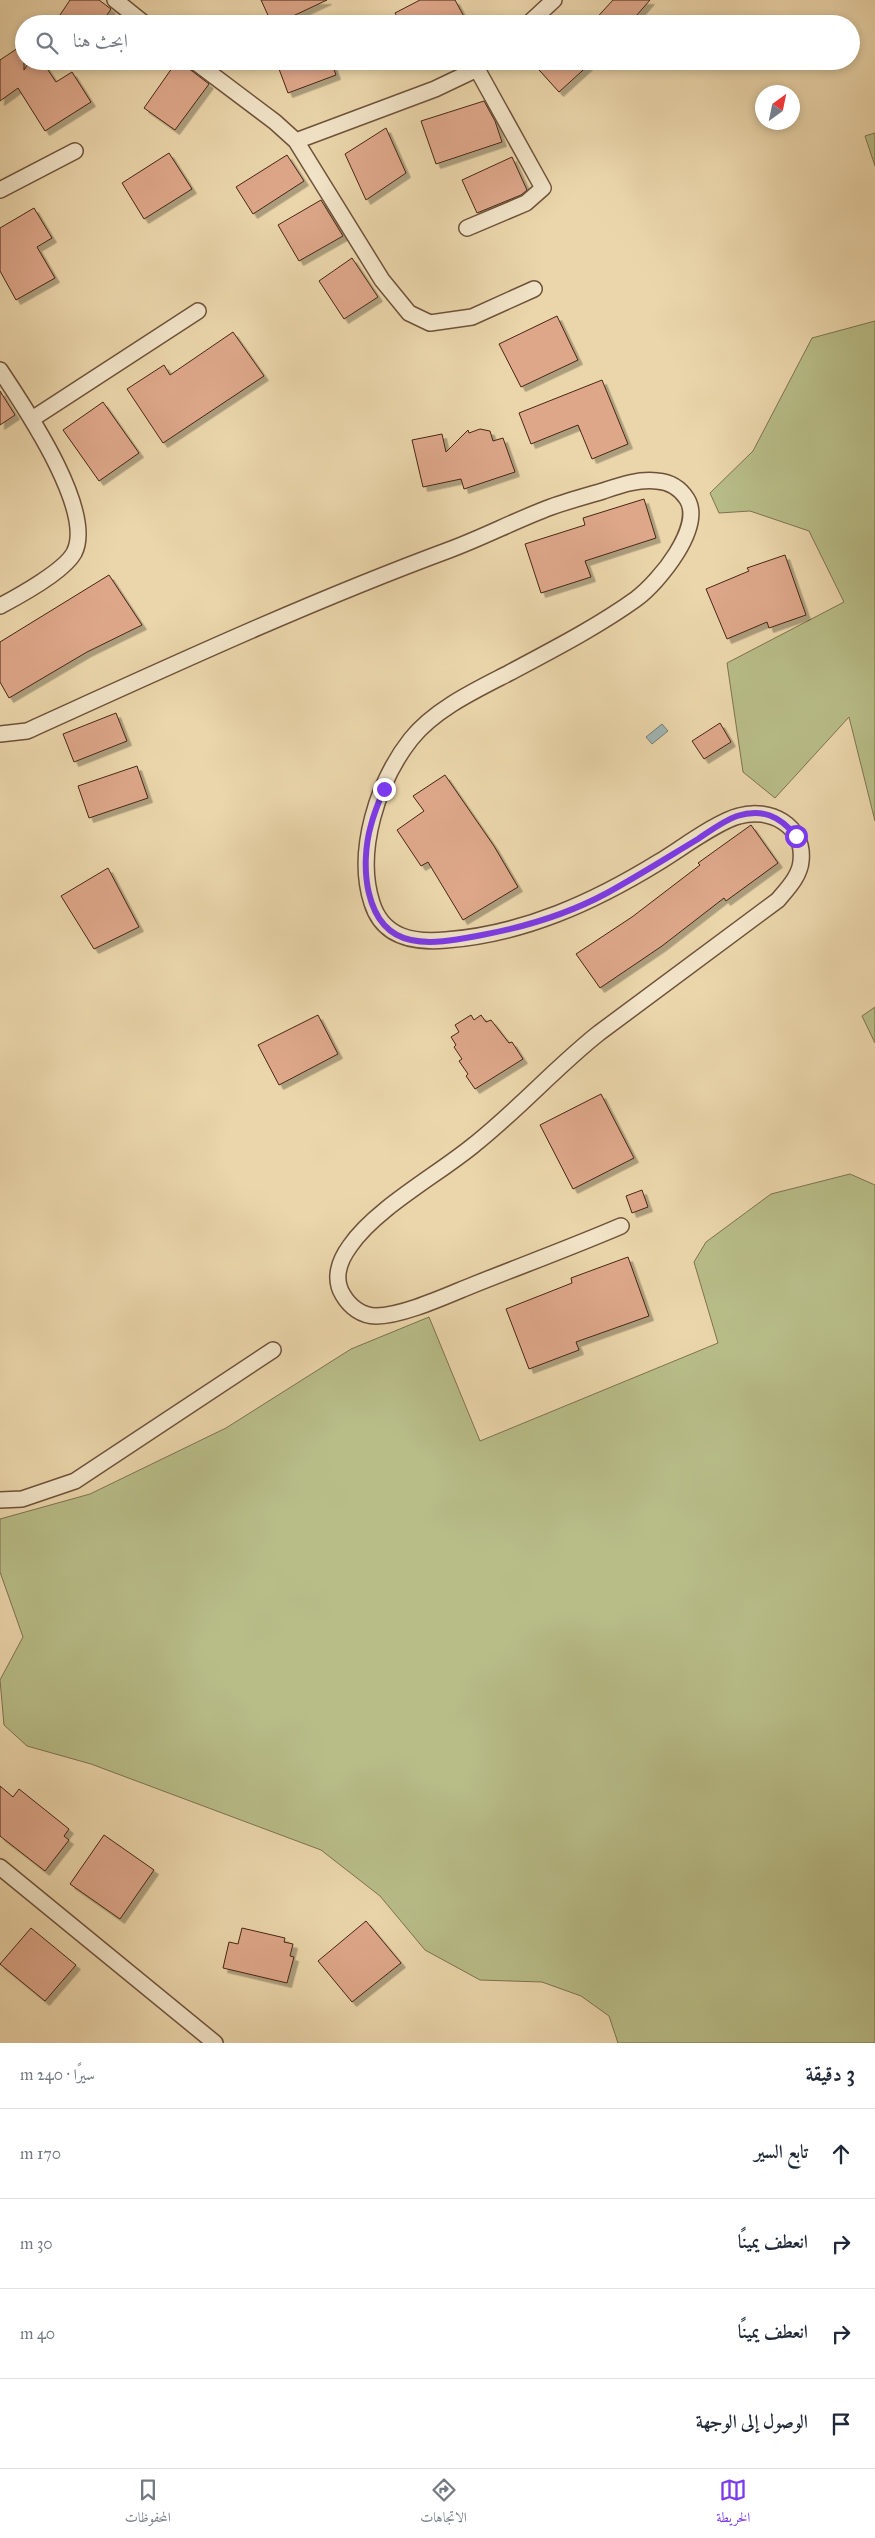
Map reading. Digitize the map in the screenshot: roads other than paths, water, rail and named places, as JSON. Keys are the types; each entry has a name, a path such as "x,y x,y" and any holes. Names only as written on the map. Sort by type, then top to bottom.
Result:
{"street":[{"path":"115,0 134,15"},
{"path":"538,15 554,0"},
{"path":"206,70 275,122 296,141 382,280 401,306 420,320 430,323 472,317 534,289"},
{"path":"296,141 435,89 471,70"},
{"path":"467,228 526,202 543,188 483,70"},
{"path":"0,190 75,151"},
{"path":"32,419 198,311"},
{"path":"0,370 32,419 70,493 79,527 77,545 67,561 30,589 0,606"},
{"path":"0,734 27,731 393,571 483,538 550,507 636,481 657,480 667,482 677,488 690,506 692,522 671,560 640,596 541,656 479,689 429,721 414,735 403,750 384,789 370,825 367,848 369,892 375,913 388,930 410,940 450,940 514,929 572,909 606,893 729,819 755,813 768,813 778,817 796,836 801,862 795,878 778,900 593,1037 476,1144 406,1194 377,1219 350,1246 341,1261 336,1278 348,1304 360,1312 376,1316 431,1302 621,1226"},
{"path":"0,1500 22,1498 75,1481 273,1350"},
{"path":"0,1867 215,2043"}],"water":[{"path":"662,724 668,731 652,744 646,737"}]}
